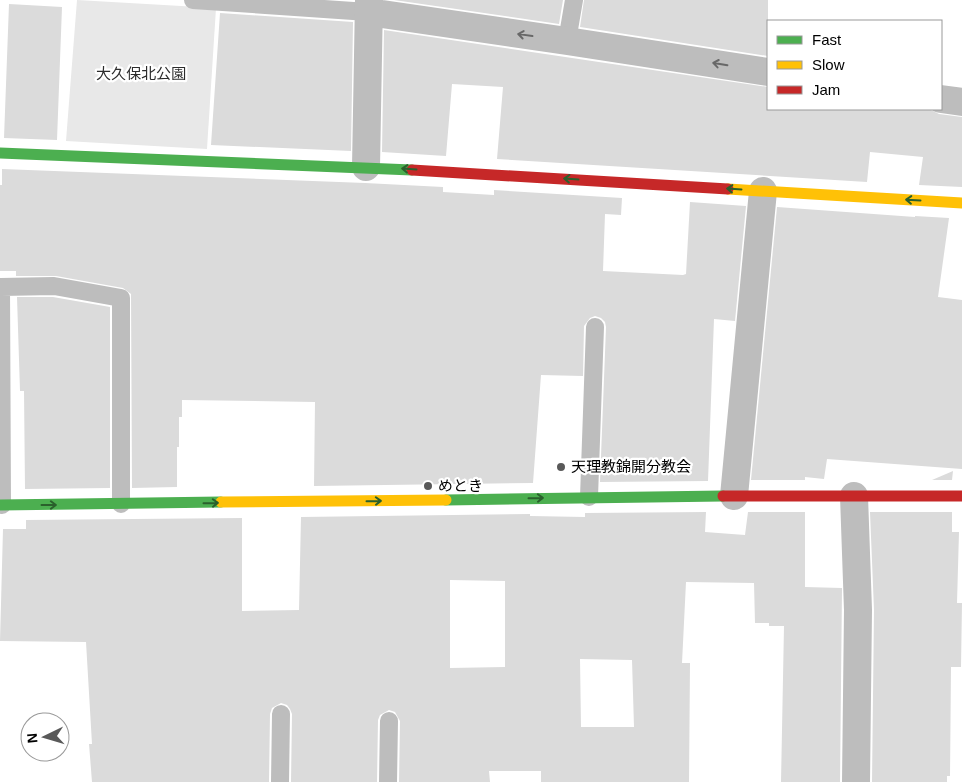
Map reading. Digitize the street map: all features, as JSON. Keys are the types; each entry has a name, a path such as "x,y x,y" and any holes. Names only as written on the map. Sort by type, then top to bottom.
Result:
{"street":[{"path":"366,167 369,6 767,72"},
{"path":"942,99 962,102"},
{"path":"0,153 366,167 962,202"},
{"path":"734,496 763,191"},
{"path":"854,496 858,610 856,782"},
{"path":"1,505 588,497 962,496"}],"lane":[{"path":"193,0 369,6"},
{"path":"567,40 574,0"},
{"path":"1,505 1,287 54,286 121,298 121,504"},
{"path":"588,497 595,327"},
{"path":"280,782 281,714"},
{"path":"388,782 390,720"}],"green space":[{"name":"大久保北公園","path":"77,0 216,8 207,149 66,141"}],"building":[{"path":"394,0 563,0 559,24"},
{"path":"584,0 768,0 767,56 580,27"},
{"path":"9,4 62,7 57,140 4,138"},
{"path":"220,13 353,22 351,151 211,145"},
{"path":"384,30 767,87 767,110 931,110 939,114 962,117 962,187 919,185 923,157 870,152 867,182 497,159 503,87 452,84 446,156 382,152"},
{"path":"2,169 443,187 443,192 494,195 494,190 622,198 621,215 605,214 603,271 683,275 686,274 690,202 746,206 735,321 714,319 708,481 600,482 606,327 605,322 601,318 595,316 590,318 584,326 583,376 541,375 533,483 314,486 315,402 182,400 182,417 179,417 179,447 177,447 177,487 132,488 131,294 123,288 56,276 16,276 16,271 0,271 0,185 2,185"},
{"path":"777,207 949,218 938,297 962,300 962,469 827,459 824,479 805,477 805,480 751,480"},
{"path":"17,297 53,297 110,307 110,488 25,489 24,391 20,391"},
{"path":"953,471 952,480 932,480"},
{"path":"706,512 705,532 745,535 748,512 805,512 805,587 842,588 840,782 781,782 784,626 769,626 769,623 755,623 754,583 686,582 682,663 690,663 689,782 541,782 541,771 489,771 490,782 399,782 400,721 395,712 389,710 380,715 378,720 377,782 291,782 292,714 287,705 281,703 272,708 270,714 269,782 92,782 89,744 92,744 86,642 0,641 3,529 26,529 26,520 242,518 242,611 299,610 301,517 530,514 530,516 585,517 585,513","holes":["450,580 505,581 505,667 450,668","580,659 632,660 634,727 581,727"]},
{"path":"870,512 952,512 952,532 959,532 957,603 962,603 961,667 951,667 950,776 947,776 947,782 872,782 874,610"}],"traffic: fast":[{"path":"0,153 412,170"},
{"path":"446,500 723,496"},
{"path":"0,505 221,502"}],"traffic: slow":[{"path":"728,189 962,203"},
{"path":"221,502 446,500"}],"traffic: jam":[{"path":"412,170 728,189"},
{"path":"723,496 962,496"}],"place":[{"name":"天理教錦開分教会","path":"561,467"},
{"name":"めとき","path":"428,486"}]}
